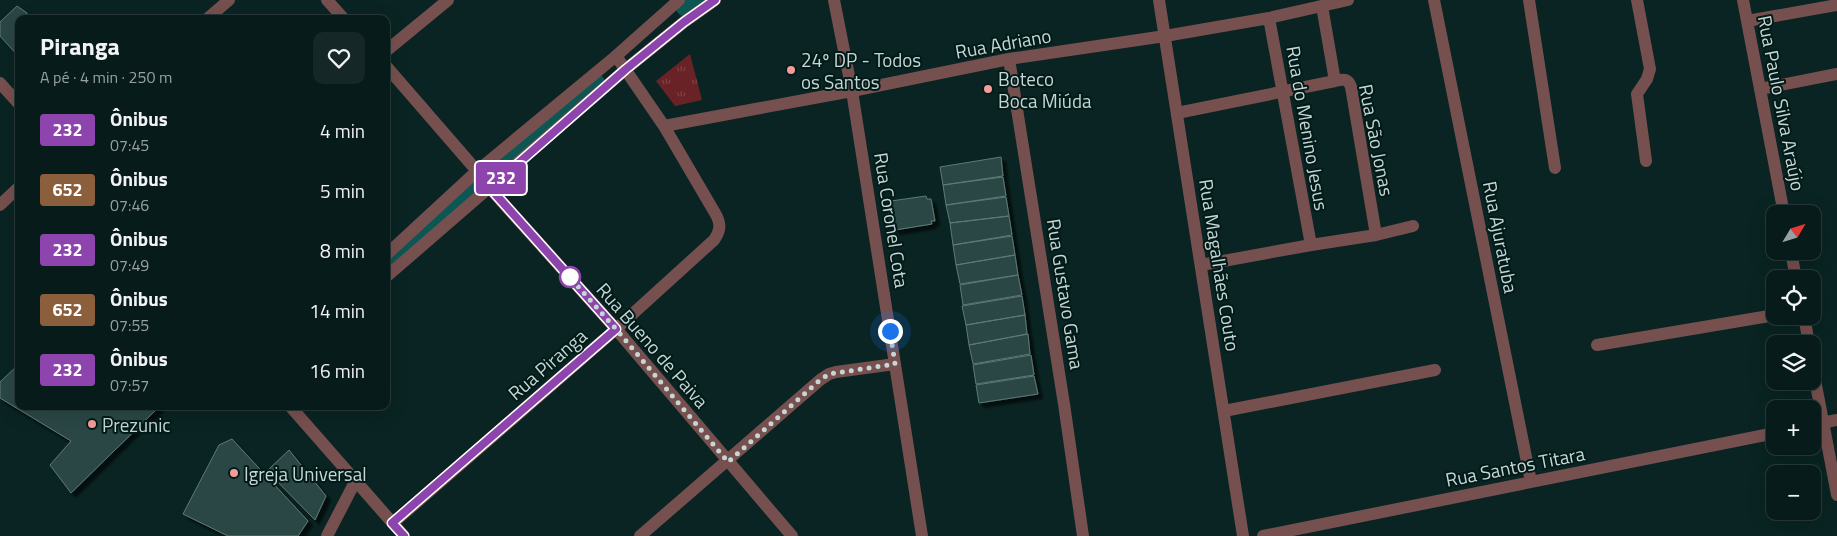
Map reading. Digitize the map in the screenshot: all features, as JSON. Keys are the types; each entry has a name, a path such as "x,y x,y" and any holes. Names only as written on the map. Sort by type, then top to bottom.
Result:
{"street":[{"path":"212,15 229,0"},
{"path":"327,0 340,15"},
{"path":"390,48 448,0"},
{"path":"390,273 483,180 679,0"},
{"path":"390,252 684,22 715,0"},
{"name":"Rua Coronel Cota","path":"834,0 852,91 922,536"},
{"name":"Rua Magalhães Couto","path":"1159,0 1243,536"},
{"name":"Rua Adriano","path":"664,126 1009,59 1165,36 1269,18 1348,0"},
{"name":"Rua Ajuratuba","path":"1434,0 1531,482"},
{"path":"1529,0 1556,168"},
{"path":"1637,0 1650,69 1647,79 1636,94 1646,161"},
{"name":"Rua Paulo Silva Araújo","path":"1743,0 1782,205"},
{"path":"1747,21 1837,5"},
{"name":"Rua São Jonas","path":"1322,6 1335,81 1345,79 1352,87 1376,234"},
{"name":"Rua do Menino Jesus","path":"1269,18 1311,244"},
{"path":"616,56 664,126"},
{"name":"Rua Gustavo Gama","path":"1009,59 1083,536"},
{"name":"Rua Bueno de Paiva","path":"390,71 483,180 616,329 792,536"},
{"path":"1760,89 1837,74"},
{"path":"1177,113 1335,81"},
{"path":"0,83 15,100"},
{"name":"Rua Piranga","path":"392,523 616,329 714,240 720,228 715,213 664,126"},
{"path":"0,205 15,191"},
{"path":"1201,265 1413,226"},
{"path":"1597,345 1766,317"},
{"path":"640,536 728,462 820,380 829,374 895,364"},
{"path":"1224,411 1435,370"},
{"path":"294,410 404,536"},
{"path":"1821,423 1837,420"},
{"name":"Rua Santos Titara","path":"1263,536 1766,435"},
{"path":"1821,435 1837,495"},
{"path":"327,536 356,480"}],"green space":[{"path":"690,54 702,100 675,106 656,81"}],"building":[{"path":"17,6 27,13 27,15 15,15 15,53 0,36 0,22"},
{"path":"1001,157 1003,176 943,185 940,167"},
{"path":"1003,177 1006,196 946,205 943,185"},
{"path":"926,196 927,199 931,199 935,221 931,221 932,224 895,230 895,227 891,227 888,205 892,204 891,201"},
{"path":"1006,197 1009,216 950,223 946,205"},
{"path":"1009,216 1012,235 953,245 950,223"},
{"path":"1012,236 1015,255 956,265 953,245"},
{"path":"1015,255 1018,275 960,284 956,265"},
{"path":"1018,275 1022,295 963,305 960,285"},
{"path":"1022,296 1025,315 966,325 962,306"},
{"path":"1025,315 1027,334 969,345 966,325"},
{"path":"1028,334 1030,354 973,364 969,345"},
{"path":"1031,355 1034,375 976,384 973,365"},
{"name":"Prezunic","path":"15,368 15,407 0,398 0,382"},
{"path":"1034,376 1038,394 979,403 976,385"},
{"name":"Prezunic","path":"20,410 156,410 71,493 50,465 71,441"},
{"name":"Igreja Universal","path":"232,439 308,521 298,536 228,536 183,514 219,445"},
{"path":"289,450 326,496 315,520 267,471"}],"waterway":[{"path":"687,5 694,0"},
{"path":"495,171 594,85"},
{"path":"390,262 474,188"}],"bus line":[{"name":"232","path":"404,536 392,523 616,329 490,188 626,69 684,22 715,0"}],"place":[{"name":"24º DP - Todos os Santos","path":"791,70"},
{"name":"Boteco Boca Miúda","path":"988,89"},
{"name":"Prezunic","path":"92,424"},
{"name":"Igreja Universal","path":"234,473"}],"route":[{"path":"570,277 565,272 616,329 728,462 829,374 895,364 890,331"}]}
